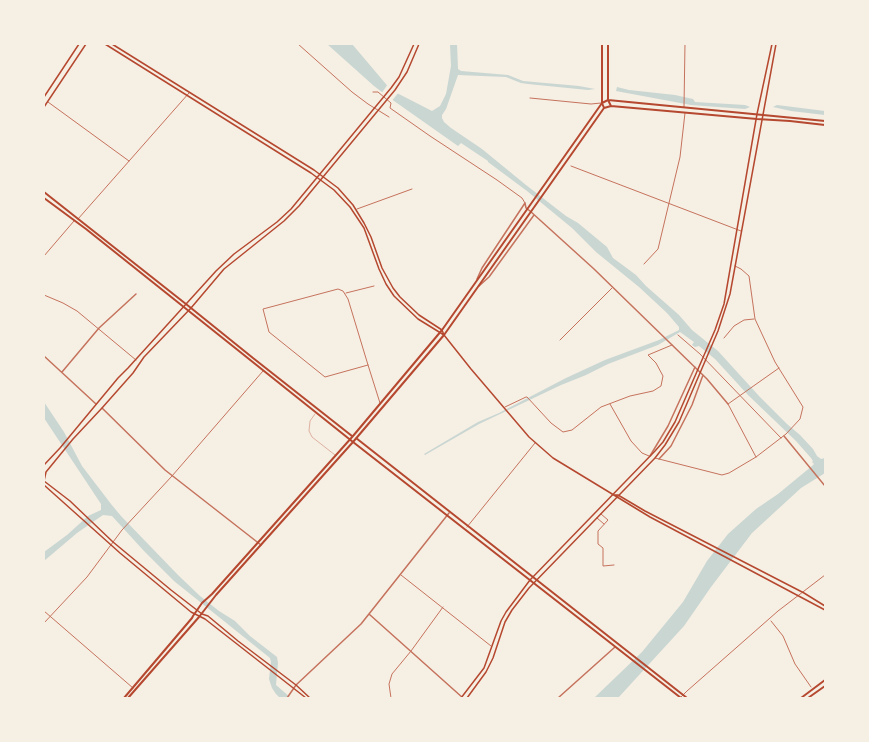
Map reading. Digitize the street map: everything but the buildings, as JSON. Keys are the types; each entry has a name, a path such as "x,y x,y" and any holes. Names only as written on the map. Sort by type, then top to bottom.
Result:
{"main road":[{"path":"44,98 79,44"},
{"path":"44,106 86,44"},
{"path":"105,44 317,177 334,190 344,200 364,228 379,269 394,296 411,313 444,335"},
{"path":"112,44 324,177 344,194 356,209 369,231 382,268 393,288 410,307 442,330 444,335 471,370 535,443 553,458 616,498 825,610"},
{"path":"44,465 118,378 216,271 234,254 263,233 286,213 375,108 399,77 414,44"},
{"path":"306,698 293,689 278,675 194,613 112,544 70,501 44,480 46,472 73,439 133,373 144,357 188,312 224,269 234,259 284,221 324,177 403,80 419,44"},
{"path":"602,44 602,103 604,108"},
{"path":"608,44 608,100 610,106"},
{"path":"462,698 484,668 506,612 530,580 650,457 663,442 675,422 712,338 724,304 772,44"},
{"path":"467,698 479,683 489,665 505,622 512,610 534,583 655,458 679,422 707,358 727,304 776,44"},
{"path":"124,698 192,618 194,613 208,596 212,594 352,436 440,333 602,103 608,100 825,121"},
{"path":"128,698 202,614 213,598 353,442 444,335 604,108 610,106 762,120 790,120 825,125"},
{"path":"44,192 680,698"},
{"path":"44,198 264,370 349,439 467,527 687,698"},
{"path":"44,485 92,528 202,614 208,616 296,685 310,698"},
{"path":"612,495 618,495 707,544 804,593 825,606"},
{"path":"801,698 825,680"},
{"path":"808,698 825,686"}],"street":[{"path":"298,44 352,92 389,117"},
{"path":"684,107 685,44"},
{"path":"78,219 189,92"},
{"path":"373,92 378,92 391,103 390,108 522,198 526,208 670,342 718,390 728,404 756,457"},
{"path":"530,98 591,104 602,103"},
{"path":"48,102 129,161"},
{"path":"644,264 658,249 680,157 685,113"},
{"path":"571,166 741,231"},
{"path":"356,209 412,189"},
{"path":"474,286 482,268 525,203"},
{"path":"477,289 488,277 534,215"},
{"path":"44,256 74,221"},
{"path":"655,458 722,474 728,473 756,457 784,436 800,419 803,407 779,368 755,319 749,276 742,269 735,266"},
{"path":"345,293 374,286"},
{"path":"560,340 613,288"},
{"path":"368,366 325,377 269,332 263,310 341,289 345,293 380,404"},
{"path":"62,372 99,328 136,294"},
{"path":"44,295 77,311 136,360"},
{"path":"724,338 734,326 744,320 755,319"},
{"path":"678,335 700,354 781,438"},
{"path":"505,408 528,397 551,423 563,432 572,430 601,407 630,396 653,391 661,386 663,376 656,363 648,355 672,345"},
{"path":"44,356 96,404"},
{"path":"610,404 631,441 642,453 650,457 650,453 661,439 668,426 695,367"},
{"path":"728,404 779,368"},
{"path":"44,622 87,577 122,530 172,476 264,370"},
{"path":"659,459 671,446 692,405 703,375"},
{"path":"102,408 172,476 261,545"},
{"path":"784,436 825,486"},
{"path":"467,527 535,443"},
{"path":"287,698 296,685 361,624 449,514"},
{"path":"600,514 608,520 598,531 598,544 603,548 603,566 614,565"},
{"path":"597,517 604,524"},
{"path":"401,575 443,606 492,646"},
{"path":"680,698 778,611 804,593 825,575"},
{"path":"391,698 389,684 392,674 411,651 443,606"},
{"path":"44,611 133,688"},
{"path":"369,614 462,698"},
{"path":"771,621 783,636 795,664 811,687"},
{"path":"558,698 615,647"}],"lane":[{"path":"316,413 310,421 309,431 312,437 335,455"}],"shaded area":[{"path":"327,44 352,44 391,90 432,111 440,106 446,94 451,66 450,44 457,44 458,69 461,71 508,75 523,81 579,86 595,89 588,90 528,84 506,77 458,75 442,118 451,128 482,149 607,247 613,258 636,275 646,286 679,315 692,330 718,351 759,396 800,435 813,449 817,456 821,459 825,458 825,473 801,488 752,533 711,587 684,626 618,698 594,698 642,652 683,602 707,561 728,534 756,509 778,494 812,466 814,464 812,462 813,461 796,441 748,395 715,359 699,346 695,347 692,345 694,342 680,332 658,345 608,364 479,424 425,455 424,454 478,422 605,360 659,340 679,330 679,327 667,313 639,287 596,252 572,228 527,191 488,161 461,143 458,146 387,96"},
{"path":"617,87 629,90 675,95 693,99 695,102 745,105 750,107 745,109 691,105 616,91"},
{"path":"777,105 825,111 825,115 791,111 773,107"},
{"path":"44,402 64,432 82,466 121,516 200,596 235,621 250,636 277,657 278,663 276,685 291,698 280,698 272,688 269,679 270,658 174,581 112,516 103,515 77,533 44,561 44,552 67,535 88,516 101,510 101,504 44,418"}],"pier":[{"path":"388,84 399,92 391,102 381,94"}]}
